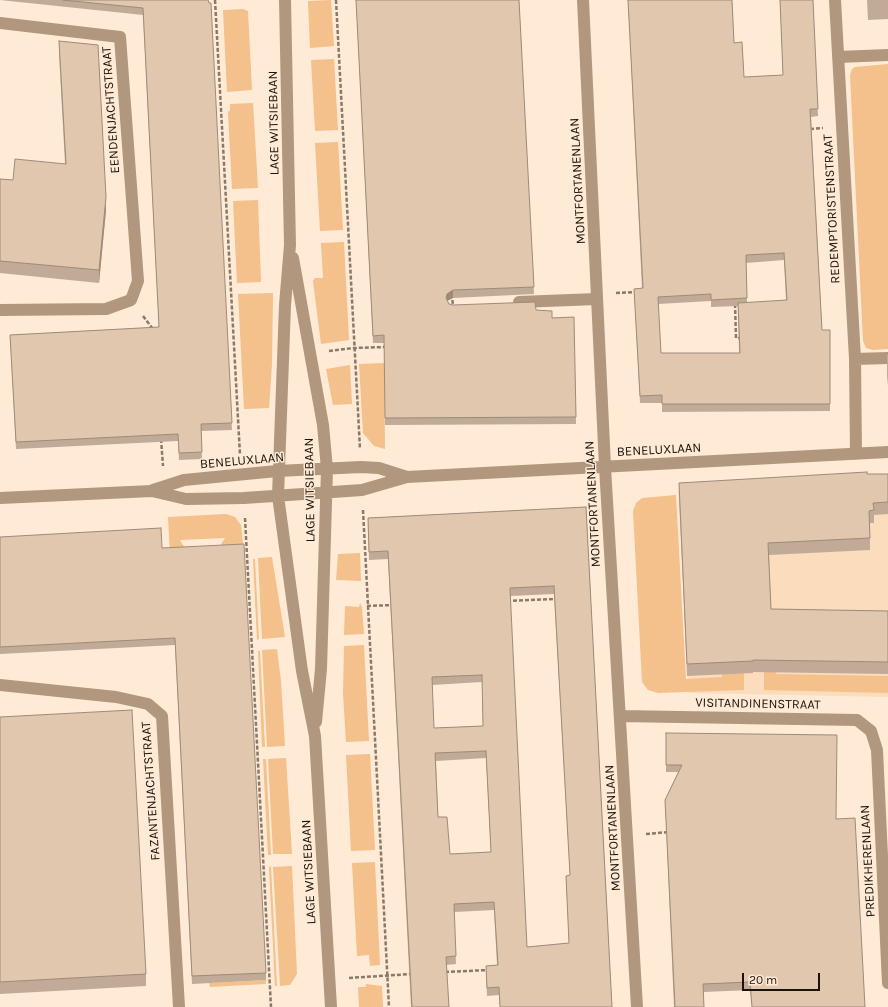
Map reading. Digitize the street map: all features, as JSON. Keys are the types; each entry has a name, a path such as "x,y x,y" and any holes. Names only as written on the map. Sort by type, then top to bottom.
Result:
{"street":[{"name":"LAGE WITSIEBAAN","path":"286,0 290,245 285,304 277,471 278,496 302,671 315,736 331,1007"},
{"name":"MONTFORTANENLAAN","path":"583,0 605,467 637,1007"},
{"name":"REDEMPTORISTENSTRAAT","path":"835,0 855,359 856,454"},
{"name":"EENDENJACHTSTRAAT","path":"0,23 120,37 138,281 131,300"},
{"path":"838,57 888,55"},
{"name":"LAGE WITSIEBAAN","path":"290,245 322,425 326,469 327,493 321,669 315,736"},
{"path":"506,303 597,297"},
{"path":"0,310 106,309 131,300"},
{"path":"855,359 888,358"},
{"name":"BENELUXLAAN","path":"152,491 186,499 278,496 362,490 407,477 888,452"},
{"name":"BENELUXLAAN","path":"0,498 152,491 184,480 277,471 379,468 407,477"},
{"name":"FAZANTENJACHTSTRAAT","path":"0,685 116,697 148,704 162,716 178,1007"},
{"name":"VISITANDINENSTRAAT","path":"620,716 857,720 871,731 882,750"},
{"name":"PREDIKHERENLAAN","path":"882,750 888,983"}],"path":[{"path":"803,129 842,127"},
{"path":"452,290 453,312"},
{"path":"597,297 643,292"},
{"path":"131,300 156,332"},
{"path":"734,302 736,338 744,338"},
{"path":"310,353 354,348 393,347"},
{"path":"161,434 164,487"},
{"path":"500,601 560,598"},
{"path":"367,606 398,605"},
{"path":"627,835 674,832"},
{"path":"442,972 489,970"},
{"path":"329,979 419,974"}],"shaded area":[{"path":"331,0 334,46 310,48 308,1"},
{"path":"243,9 248,11 252,90 227,92 223,10"},
{"path":"334,59 338,130 315,131 311,60"},
{"path":"888,64 888,349 873,350 866,348 863,341 850,75 852,69 855,67"},
{"path":"253,103 258,188 232,189 228,112 230,110 230,104"},
{"path":"338,142 343,230 320,231 315,143"},
{"path":"258,200 261,282 237,283 233,201"},
{"path":"344,242 349,340 321,344 313,281 315,278 323,278 321,243"},
{"path":"273,293 272,364 269,408 244,409 238,294"},
{"path":"384,363 385,449 374,446 363,433 359,364"},
{"path":"350,365 352,404 333,405 326,369"},
{"path":"888,481 888,697 689,693 678,488"},
{"path":"676,495 686,679 722,677 722,669 744,667 744,690 658,693 648,690 642,682 633,511 636,503 642,498"},
{"path":"226,514 235,517 241,525 244,552 170,555 168,517","holes":["225,538 220,546 185,548 180,540"]},
{"path":"360,553 361,581 336,580 338,554"},
{"path":"272,557 285,637 262,639 258,558"},
{"path":"253,559 255,559 259,639 257,640"},
{"path":"360,603 362,607 364,634 344,635 345,606 359,607"},
{"path":"364,645 369,741 346,742 343,693 344,646"},
{"path":"277,649 281,681 285,746 267,747 262,650"},
{"path":"258,651 260,651 265,747 262,747"},
{"path":"764,670 776,671 776,674 888,676 888,693 764,690"},
{"path":"370,754 375,850 351,851 346,755"},
{"path":"286,758 292,854 273,854 268,759"},
{"path":"263,759 266,759 271,855 268,855"},
{"path":"375,862 380,965 370,966 369,955 357,956 352,863"},
{"path":"271,866 277,986 275,986 269,867"},
{"path":"292,866 297,974 290,985 280,986 273,867"},
{"path":"266,980 266,984 210,987 209,983"},
{"path":"366,984 382,986 383,1007 359,1007 358,987 366,987"}],"building":[{"path":"63,0 208,0 209,3 211,3 232,423 201,424 202,452 179,453 178,434 16,442 10,335 159,327 143,8"},
{"path":"356,0 519,0 534,287 453,290 447,294 446,298 449,304 453,305 535,302 536,310 552,311 552,318 574,317 576,417 385,418 384,335 373,336"},
{"path":"628,0 732,0 734,43 742,42 744,77 783,75 780,0 813,0 818,109 810,109 822,330 830,330 830,404 662,404 662,395 640,396 634,289 643,288","holes":["784,253 787,300 738,303 740,353 661,353 658,297 711,294 711,300 747,298 746,255"]},
{"path":"59,41 98,45 106,197 99,270 0,261 0,179 13,180 15,159 66,164"},
{"path":"867,472 867,474 888,474 888,502 873,503 874,510 869,511 870,538 768,543 771,609 888,611 888,662 753,660 687,664 679,483"},
{"path":"586,507 612,1007 500,1007 499,987 487,988 486,966 498,965 494,902 454,904 456,956 446,957 449,1007 412,1007 388,551 369,552 368,518","holes":["554,586 570,875 566,876 569,943 527,947 510,588","482,675 483,726 434,728 432,677","486,751 491,852 450,854 447,817 438,817 435,753"]},
{"path":"161,528 162,548 244,544 266,973 192,976 175,638 0,647 0,537"},
{"path":"132,710 146,974 0,982 0,717"},
{"path":"666,733 837,735 836,819 855,818 865,1007 752,1007 750,982 703,984 704,1007 675,1007 665,800 682,765 666,765"}]}
